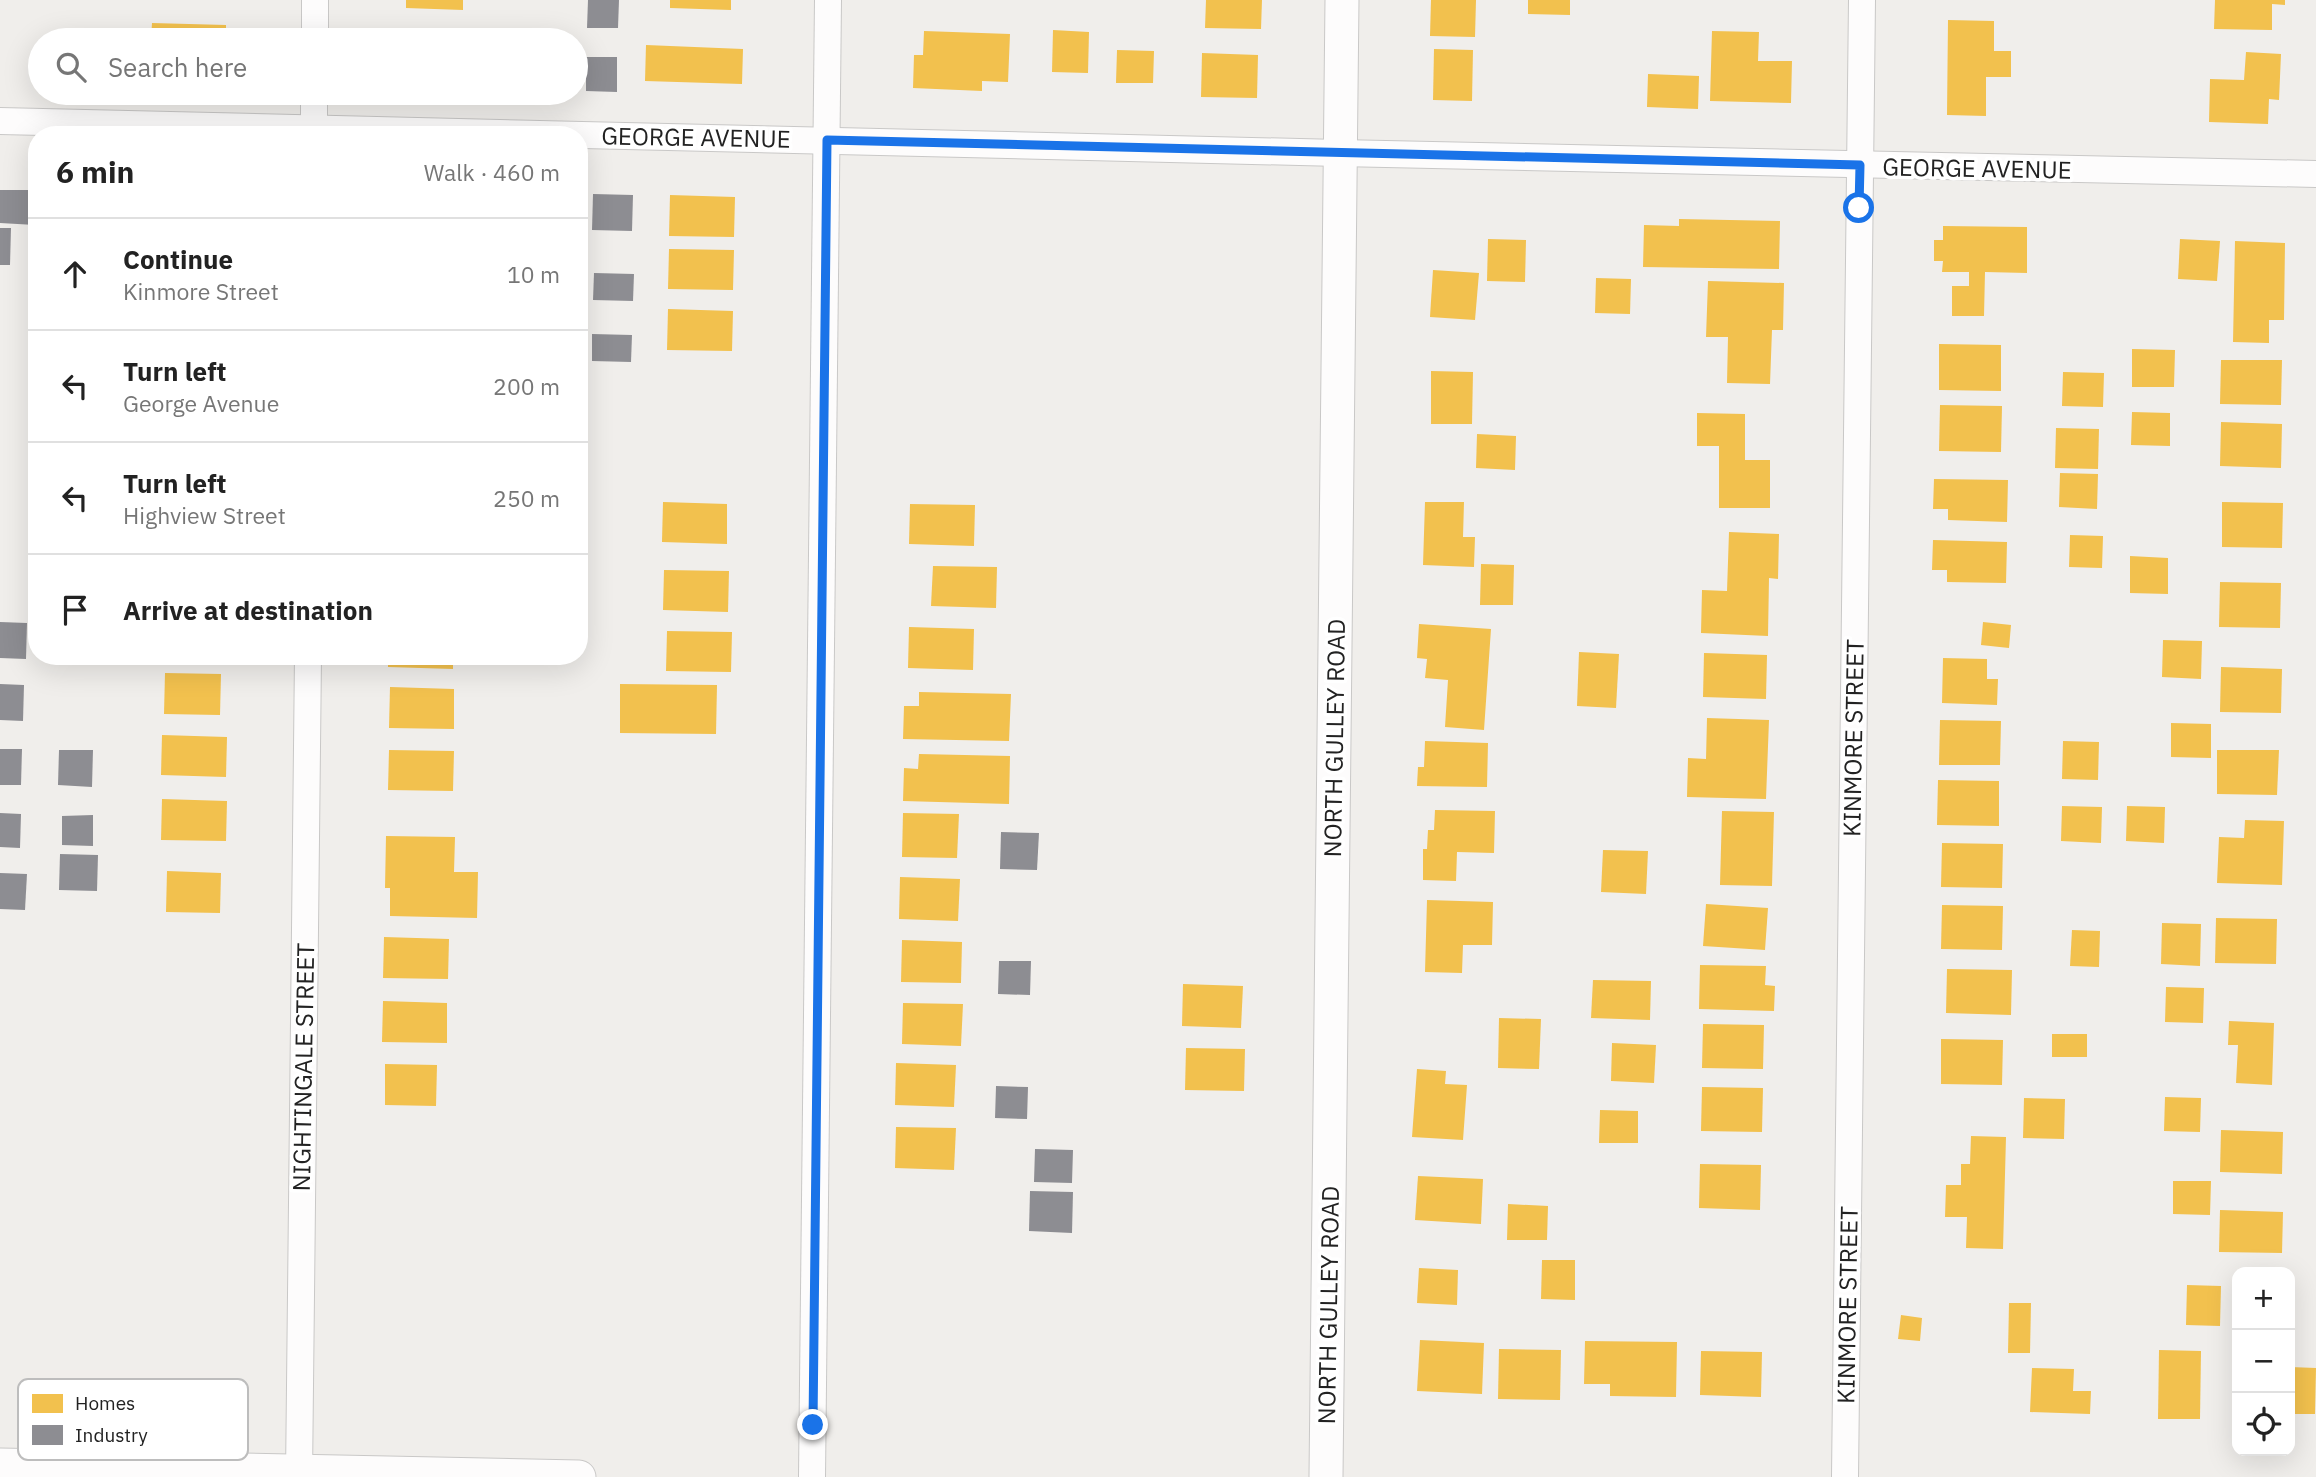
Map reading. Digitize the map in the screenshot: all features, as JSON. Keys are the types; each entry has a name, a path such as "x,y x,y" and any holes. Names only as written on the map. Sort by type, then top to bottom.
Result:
{"street":[{"path":"315,0 315,28"},
{"path":"812,1477 828,0"},
{"name":"NORTH GULLEY ROAD","path":"1326,1477 1342,0"},
{"name":"KINMORE STREET","path":"1845,1477 1862,0"},
{"path":"314,105 314,126"},
{"name":"GEORGE AVENUE","path":"0,121 157,126"},
{"name":"GEORGE AVENUE","path":"588,136 2316,174"},
{"name":"NIGHTINGALE STREET","path":"299,1474 308,665"},
{"path":"0,1465 299,1474 579,1477"}],"building: Homes":[{"path":"406,0 463,0 463,10 406,8"},
{"path":"670,0 731,0 731,10 670,8"},
{"path":"1206,0 1262,0 1261,29 1205,28"},
{"path":"1431,0 1476,0 1475,37 1430,36"},
{"path":"1528,0 1570,0 1570,15 1528,14"},
{"path":"2215,0 2285,0 2285,5 2272,4 2272,30 2214,29"},
{"path":"1948,20 1994,21 1994,51 2011,51 2011,77 1986,77 1986,116 1947,115"},
{"path":"152,23 226,25 226,28 152,28"},
{"path":"1053,30 1089,32 1088,73 1052,72"},
{"path":"924,31 1010,34 1008,82 982,81 982,91 913,88 914,55 923,55"},
{"path":"1712,31 1759,32 1758,61 1792,61 1791,103 1710,101"},
{"path":"646,45 743,49 742,84 645,81"},
{"path":"1434,49 1473,50 1472,101 1433,100"},
{"path":"1117,50 1154,51 1153,83 1116,83"},
{"path":"2246,52 2281,54 2279,100 2269,99 2268,124 2209,122 2210,79 2244,80"},
{"path":"1202,53 1258,55 1257,98 1201,97"},
{"path":"1648,74 1699,76 1698,109 1647,107"},
{"path":"670,195 735,197 734,237 669,236"},
{"path":"1679,219 1780,221 1779,269 1643,267 1644,225 1679,226"},
{"path":"1943,226 2027,227 2027,273 1985,272 1984,316 1952,316 1952,286 1969,286 1969,272 1942,272 1943,261 1934,261 1934,240 1943,240"},
{"path":"1488,239 1526,240 1525,282 1487,281"},
{"path":"2180,239 2220,241 2217,281 2178,279"},
{"path":"2235,241 2285,243 2284,320 2269,320 2269,343 2233,342"},
{"path":"669,249 734,250 733,290 668,289"},
{"path":"1433,270 1479,273 1475,320 1430,317"},
{"path":"1596,278 1631,279 1630,314 1595,313"},
{"path":"1708,281 1784,283 1783,330 1772,330 1770,384 1727,383 1728,337 1706,337"},
{"path":"668,309 733,311 732,351 667,350"},
{"path":"1939,344 2001,345 2001,391 1939,390"},
{"path":"2132,349 2175,350 2174,387 2132,387"},
{"path":"2221,360 2282,360 2281,405 2220,404"},
{"path":"1431,371 1473,372 1472,424 1431,424"},
{"path":"2063,372 2104,373 2103,407 2062,406"},
{"path":"1940,405 2002,406 2001,452 1939,451"},
{"path":"2132,412 2170,413 2170,446 2131,445"},
{"path":"1697,413 1745,414 1745,460 1770,460 1770,508 1719,508 1719,446 1697,446"},
{"path":"2221,422 2282,424 2281,468 2220,466"},
{"path":"2056,428 2099,429 2098,469 2055,468"},
{"path":"1477,434 1516,436 1515,470 1476,468"},
{"path":"2060,473 2098,474 2097,509 2059,507"},
{"path":"1934,479 2008,480 2007,522 1948,520 1948,509 1933,509"},
{"path":"663,502 727,504 727,544 662,542"},
{"path":"1425,502 1464,502 1463,537 1475,537 1474,567 1423,565"},
{"path":"2222,502 2283,503 2282,548 2222,547"},
{"path":"910,504 975,505 974,546 909,544"},
{"path":"1729,532 1779,534 1778,579 1769,578 1768,636 1701,633 1702,590 1727,591"},
{"path":"2070,535 2103,536 2102,568 2069,567"},
{"path":"1933,540 2007,542 2006,583 1947,582 1947,570 1932,570"},
{"path":"2130,556 2168,558 2168,594 2130,593"},
{"path":"1481,564 1514,565 1513,605 1480,605"},
{"path":"933,566 997,567 996,608 931,606"},
{"path":"664,570 729,571 728,612 663,610"},
{"path":"2220,582 2281,583 2280,628 2219,627"},
{"path":"1983,622 2011,625 2009,648 1981,645"},
{"path":"1419,624 1491,629 1484,730 1445,727 1448,680 1425,678 1427,659 1417,658"},
{"path":"909,627 974,629 973,670 908,668"},
{"path":"667,631 732,632 731,672 666,671"},
{"path":"2163,640 2202,641 2201,679 2162,677"},
{"path":"1579,652 1619,654 1616,708 1577,706"},
{"path":"1704,653 1767,655 1766,699 1703,697"},
{"path":"1943,658 1987,659 1987,679 1998,679 1997,705 1942,703"},
{"path":"453,665 453,669 388,667"},
{"path":"2221,667 2282,669 2281,713 2220,712"},
{"path":"165,673 221,674 220,715 164,714"},
{"path":"620,684 717,685 716,734 620,733"},
{"path":"390,687 454,689 454,729 389,728"},
{"path":"919,692 1011,694 1009,741 903,739 904,706 919,706"},
{"path":"1707,718 1769,720 1766,799 1687,797 1688,758 1706,759"},
{"path":"1940,720 2001,721 2000,765 1939,765"},
{"path":"2171,723 2211,724 2211,758 2171,757"},
{"path":"162,735 227,737 226,777 161,775"},
{"path":"1425,741 1488,743 1487,787 1417,786 1418,767 1424,767"},
{"path":"2063,741 2099,742 2098,780 2062,779"},
{"path":"389,750 454,751 453,791 388,790"},
{"path":"2217,750 2279,750 2277,795 2217,794"},
{"path":"919,754 1010,756 1009,804 903,801 904,768 918,769"},
{"path":"1938,780 1999,781 1999,826 1937,825"},
{"path":"162,799 227,801 226,841 161,840"},
{"path":"2062,806 2102,807 2101,843 2061,841"},
{"path":"2127,806 2165,807 2164,843 2126,841"},
{"path":"1435,810 1495,811 1494,853 1457,852 1456,881 1423,880 1423,849 1427,849 1428,830 1434,830"},
{"path":"1722,811 1774,812 1772,886 1720,885"},
{"path":"903,813 959,814 957,858 902,857"},
{"path":"2245,820 2284,821 2282,885 2217,883 2219,837 2244,838"},
{"path":"386,836 455,837 454,872 478,872 477,918 390,916 390,888 385,888"},
{"path":"1942,843 2003,844 2002,888 1941,887"},
{"path":"1603,850 1648,851 1646,894 1601,892"},
{"path":"167,871 221,873 220,913 166,912"},
{"path":"900,877 960,879 958,921 899,919"},
{"path":"1427,900 1493,902 1492,945 1463,945 1462,973 1425,972"},
{"path":"1706,904 1768,908 1765,950 1703,946"},
{"path":"1942,905 2003,906 2002,950 1941,949"},
{"path":"2216,918 2277,919 2276,964 2215,963"},
{"path":"2162,923 2201,924 2200,966 2161,964"},
{"path":"2072,930 2100,931 2099,967 2070,966"},
{"path":"384,937 449,939 448,979 383,978"},
{"path":"902,940 962,942 961,983 901,982"},
{"path":"1700,965 1766,966 1765,985 1775,986 1774,1011 1699,1009"},
{"path":"1947,969 2012,970 2011,1015 1946,1013"},
{"path":"1593,980 1651,981 1650,1020 1591,1018"},
{"path":"1183,984 1243,986 1241,1028 1182,1026"},
{"path":"2166,987 2204,988 2203,1023 2165,1022"},
{"path":"383,1001 447,1003 447,1043 382,1042"},
{"path":"903,1003 963,1004 961,1046 902,1044"},
{"path":"1499,1018 1541,1019 1539,1069 1498,1068"},
{"path":"2229,1021 2274,1023 2272,1085 2236,1083 2238,1045 2228,1045"},
{"path":"1703,1024 1764,1025 1763,1069 1702,1068"},
{"path":"2052,1034 2087,1034 2087,1057 2052,1057"},
{"path":"1941,1039 2003,1040 2002,1085 1941,1084"},
{"path":"1612,1043 1656,1045 1654,1083 1611,1081"},
{"path":"1186,1048 1245,1049 1244,1091 1185,1090"},
{"path":"896,1063 956,1065 954,1107 895,1105"},
{"path":"385,1064 437,1065 436,1106 385,1105"},
{"path":"1417,1069 1446,1071 1445,1084 1467,1085 1463,1140 1412,1137"},
{"path":"1702,1087 1763,1088 1762,1132 1701,1131"},
{"path":"2165,1097 2201,1098 2200,1132 2164,1131"},
{"path":"2024,1098 2065,1099 2064,1139 2023,1138"},
{"path":"1600,1110 1638,1111 1638,1143 1599,1143"},
{"path":"896,1127 956,1128 954,1170 895,1168"},
{"path":"2221,1130 2283,1132 2282,1174 2220,1172"},
{"path":"1971,1136 2006,1137 2003,1249 1966,1248 1967,1217 1945,1217 1946,1185 1961,1185 1961,1164 1970,1164"},
{"path":"1700,1164 1761,1165 1760,1210 1699,1208"},
{"path":"1418,1176 1483,1179 1481,1224 1415,1220"},
{"path":"2173,1181 2211,1181 2210,1215 2173,1214"},
{"path":"1508,1204 1548,1206 1547,1240 1507,1240"},
{"path":"2220,1210 2283,1212 2282,1253 2219,1252"},
{"path":"1542,1260 1575,1260 1575,1300 1541,1299"},
{"path":"1419,1268 1458,1270 1457,1305 1417,1303"},
{"path":"2187,1285 2221,1286 2220,1326 2186,1325"},
{"path":"2009,1303 2031,1303 2030,1353 2008,1353"},
{"path":"1901,1315 1922,1318 1920,1341 1898,1339"},
{"path":"1420,1340 1484,1343 1482,1394 1417,1391"},
{"path":"1585,1341 1677,1342 1676,1397 1610,1396 1610,1384 1584,1384"},
{"path":"1499,1349 1561,1350 1560,1400 1498,1399"},
{"path":"2159,1350 2201,1351 2200,1419 2158,1419"},
{"path":"1701,1351 1762,1352 1761,1397 1700,1395"},
{"path":"2295,1367 2316,1368 2315,1414 2295,1414"},
{"path":"2032,1368 2074,1369 2073,1391 2091,1391 2090,1414 2030,1412"}],"building: Industry":[{"path":"588,0 619,0 618,28 587,28"},
{"path":"588,57 617,57 617,92 588,91"},
{"path":"0,190 28,190 28,225 0,223"},
{"path":"593,194 633,195 632,231 592,230"},
{"path":"0,228 11,228 10,265 0,265"},
{"path":"594,273 634,274 633,301 593,300"},
{"path":"592,334 632,335 631,362 592,361"},
{"path":"0,622 27,623 26,659 0,658"},
{"path":"0,684 24,685 23,721 0,720"},
{"path":"0,749 22,749 21,785 0,785"},
{"path":"59,750 93,750 92,787 58,785"},
{"path":"0,813 21,814 20,848 0,847"},
{"path":"93,815 93,846 62,845 62,816"},
{"path":"1001,832 1039,833 1037,870 1000,869"},
{"path":"60,854 98,855 97,891 59,890"},
{"path":"0,873 27,874 25,910 0,909"},
{"path":"999,961 1031,961 1030,995 998,994"},
{"path":"996,1086 1028,1087 1027,1119 995,1118"},
{"path":"1035,1149 1073,1150 1072,1183 1034,1182"},
{"path":"1030,1191 1073,1192 1072,1233 1029,1231"}],"route":[{"path":"813,1425 827,140 1860,165 1859,208"}]}
